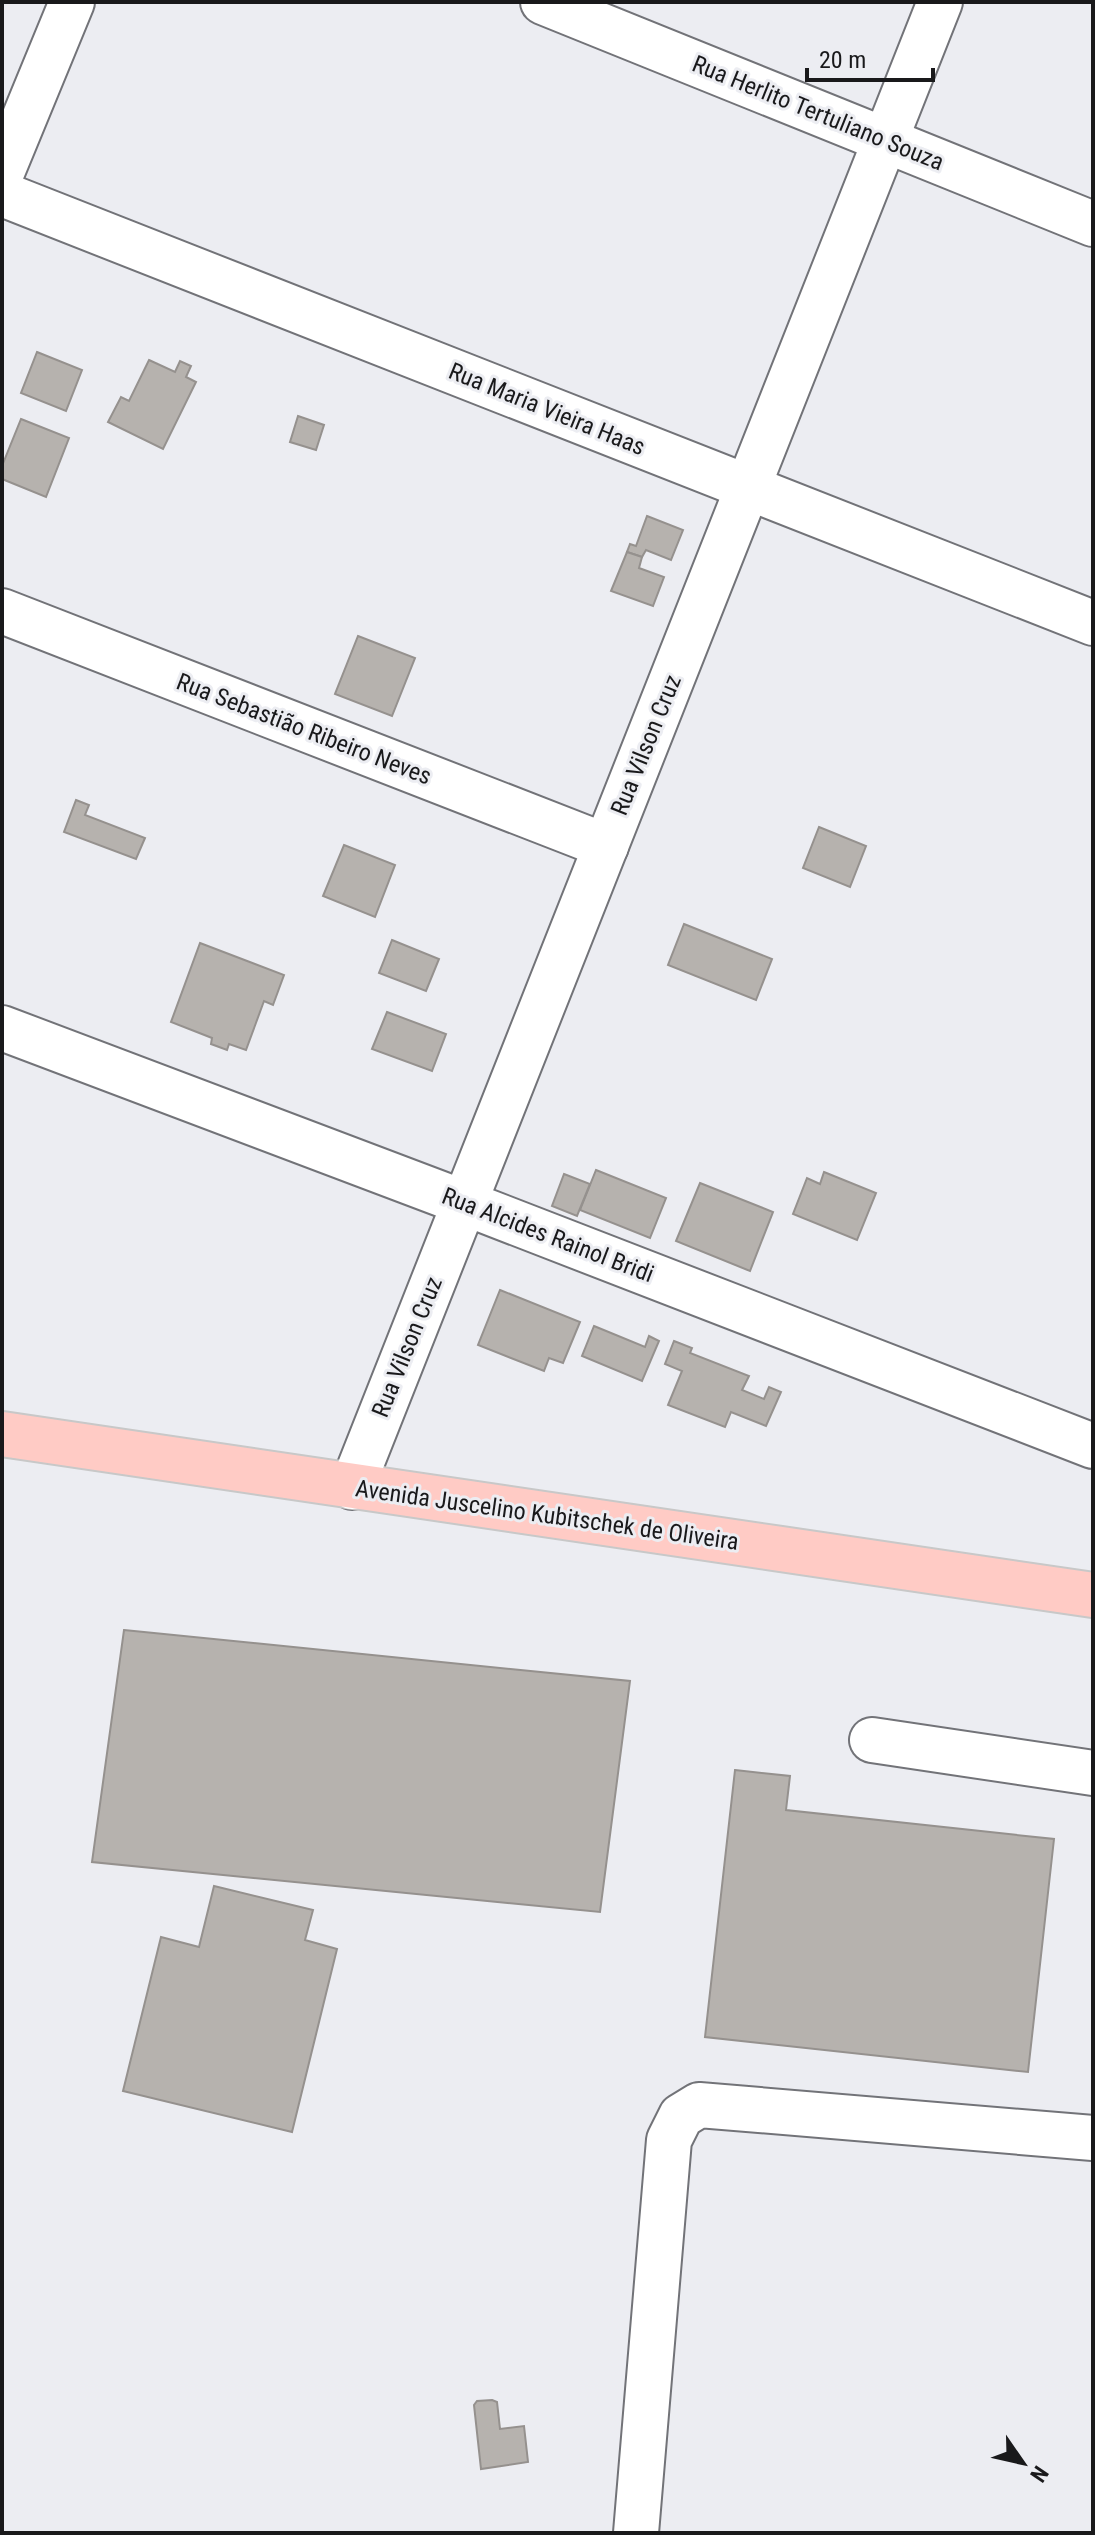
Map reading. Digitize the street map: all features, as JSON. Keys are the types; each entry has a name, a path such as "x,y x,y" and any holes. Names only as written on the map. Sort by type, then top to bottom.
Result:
{"main road":[{"name":"Avenida Juscelino Kubitschek de Oliveira","path":"2,1434 1093,1595"}],"street":[{"path":"2,172 72,2"},
{"name":"Rua Herlito Tertuliano Souza","path":"543,2 1093,224"},
{"name":"Rua Vilson Cruz","path":"352,1487 940,2"},
{"name":"Rua Maria Vieira Haas","path":"2,194 1093,623"},
{"name":"Rua Sebastião Ribeiro Neves","path":"2,611 606,846"},
{"name":"Rua Alcides Rainol Bridi","path":"2,1028 1093,1446"},
{"path":"872,1740 1093,1773"},
{"path":"636,2533 669,2140 681,2116 699,2105 1093,2138"}],"building":[{"path":"37,352 82,370 66,411 21,393"},
{"path":"149,360 175,372 180,361 191,366 186,377 196,382 163,449 108,422 121,397 129,401"},
{"path":"298,416 324,425 316,450 290,442"},
{"path":"21,419 69,438 46,497 2,479 2,466"},
{"path":"647,516 683,530 671,560 646,550 642,557 627,552 630,544 636,546"},
{"path":"627,552 642,557 639,568 664,577 653,606 611,591"},
{"path":"358,636 415,658 392,716 335,694"},
{"path":"76,800 89,805 85,815 145,838 136,859 64,832"},
{"path":"819,827 866,846 850,887 803,868"},
{"path":"344,845 395,865 375,917 323,896"},
{"path":"684,924 772,959 756,1000 668,965"},
{"path":"392,940 439,959 426,991 379,973"},
{"path":"200,943 284,975 273,1005 264,1001 246,1050 229,1044 227,1050 211,1044 212,1038 171,1022"},
{"path":"387,1012 446,1034 432,1071 372,1049"},
{"path":"596,1170 666,1198 650,1238 580,1210"},
{"path":"824,1172 876,1193 857,1240 793,1214 807,1178 820,1184"},
{"path":"564,1174 590,1184 577,1216 552,1206"},
{"path":"700,1183 773,1212 750,1271 676,1241"},
{"path":"500,1290 580,1322 563,1363 549,1358 544,1371 478,1345"},
{"path":"594,1326 645,1347 649,1336 659,1341 642,1381 582,1356"},
{"path":"674,1341 692,1348 690,1353 749,1376 742,1390 764,1399 769,1387 781,1392 766,1426 731,1412 725,1427 668,1405 682,1371 665,1364"},
{"path":"124,1630 630,1681 600,1912 92,1862"},
{"path":"735,1770 790,1776 786,1810 1054,1839 1028,2072 705,2037"},
{"path":"214,1886 313,1910 305,1940 337,1949 292,2132 123,2091 161,1937 199,1947"},
{"path":"477,2401 497,2402 500,2429 524,2426 528,2462 481,2469 474,2405"}]}
